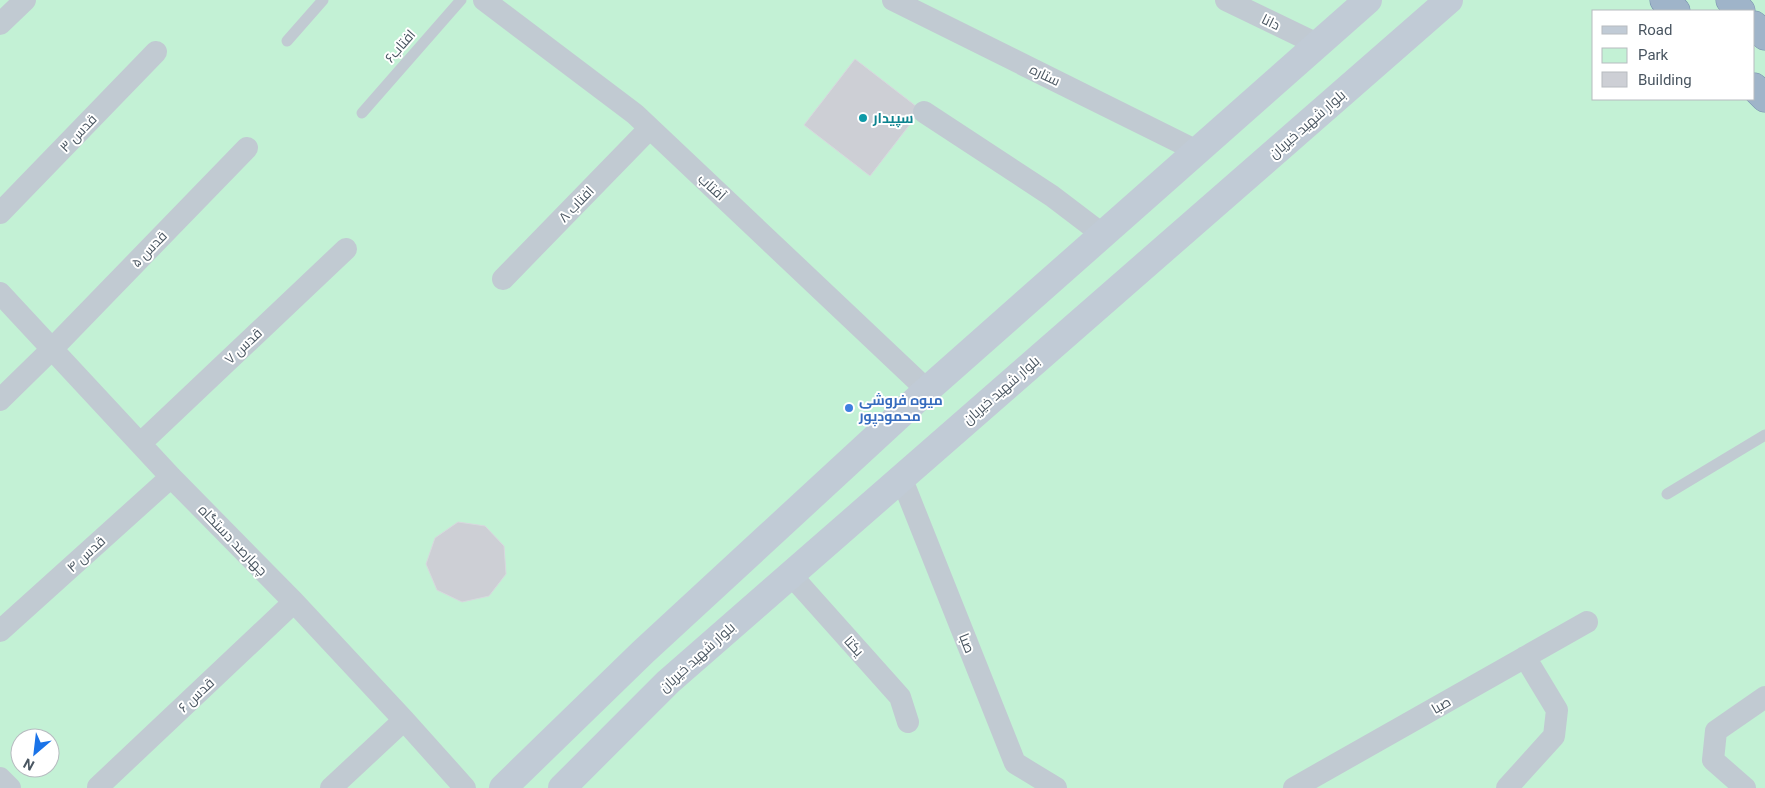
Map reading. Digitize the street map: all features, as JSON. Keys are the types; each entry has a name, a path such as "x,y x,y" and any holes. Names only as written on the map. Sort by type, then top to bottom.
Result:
{"highway":[{"path":"1664,0 1675,10"},
{"path":"1730,0 1740,10"},
{"path":"1755,25 1765,36"},
{"path":"1755,88 1765,98"}],"main road":[{"path":"504,788 643,652 927,390 1368,0"},
{"name":"بلوار شهید خیریان","path":"562,788 668,682 1449,0"}],"street":[{"path":"0,24 26,0"},
{"name":"آفتاب","path":"484,0 635,114 927,390"},
{"name":"ستاره","path":"893,0 1197,151"},
{"name":"دانا","path":"1226,0 1317,44"},
{"name":"قدس ۳","path":"0,213 156,52"},
{"path":"924,112 1052,196 1102,234"},
{"name":"افتاب ۸","path":"503,279 650,129"},
{"name":"قدس ۵","path":"0,400 247,148"},
{"name":"قدس ۷","path":"141,443 346,249"},
{"name":"چهارصد دستگاه","path":"0,294 171,477 294,602 465,788"},
{"name":"قدس ۴","path":"0,631 171,477"},
{"name":"صبا","path":"901,477 1014,763 1056,788"},
{"name":"یکتا","path":"791,575 900,697 908,722"},
{"name":"قدس ۶","path":"98,787 294,602"},
{"name":"صبا","path":"1294,788 1587,622"},
{"path":"1507,788 1554,736 1556,710 1525,657"},
{"path":"1745,788 1713,760 1716,731 1765,697"},
{"path":"331,788 404,720"},
{"path":"0,778 10,788"}],"lane":[{"path":"287,41 323,0"},
{"name":"افتاب۶","path":"362,112 461,0"},
{"path":"1666,494 1765,435"}],"green space":[{"path":"0,0 1765,0 1765,788 0,788"}],"building":[{"name":"سپیدار","path":"855,59 921,110 870,176 804,125"},
{"path":"458,522 485,526 504,546 506,574 489,596 462,602 437,590 426,564 435,538"}],"place":[{"name":"سپیدار","path":"863,118"},
{"name":"میوه فروشی محمودپور","path":"849,408"}]}
